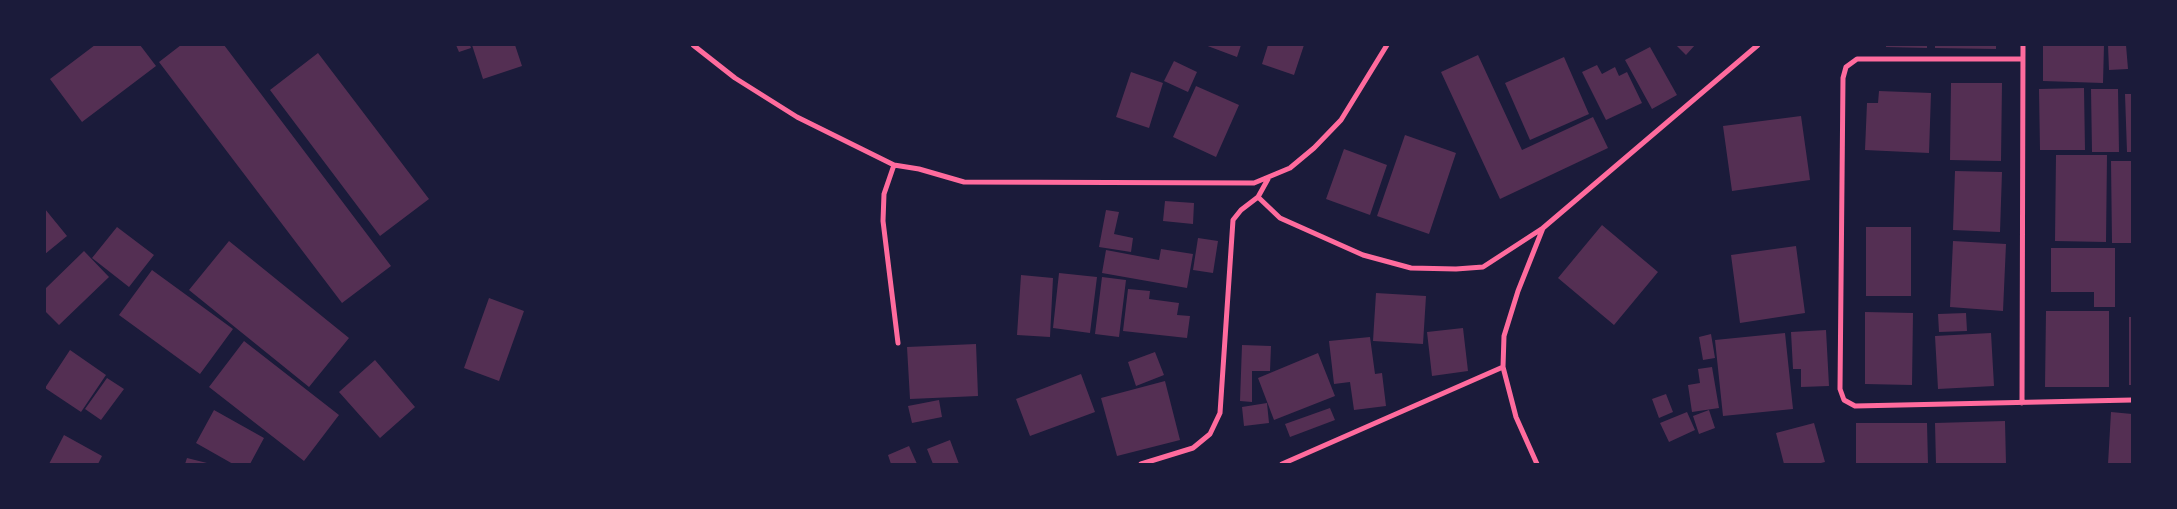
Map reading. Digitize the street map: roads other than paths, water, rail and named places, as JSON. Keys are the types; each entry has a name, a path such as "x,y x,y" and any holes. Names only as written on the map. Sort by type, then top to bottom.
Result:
{"street":[{"path":"693,45 735,78 797,117 894,165 919,168 964,182 1254,183 1268,179 1290,168 1314,148 1341,120 1386,45"},
{"path":"1258,197 1280,218 1363,254 1411,268 1456,269 1483,267 1543,228 1758,45"},
{"path":"2022,403 2023,45"},
{"path":"2023,59 1857,59 1846,68 1843,78 1840,389 1844,400 1855,406 2132,400"},
{"path":"894,165 884,194 883,221 898,343"},
{"path":"1141,464 1193,448 1210,434 1220,413 1233,220 1241,210 1258,197 1268,179"},
{"path":"1536,464 1516,417 1503,367 1504,336 1518,291 1543,228"},
{"path":"1282,464 1503,367"}]}
